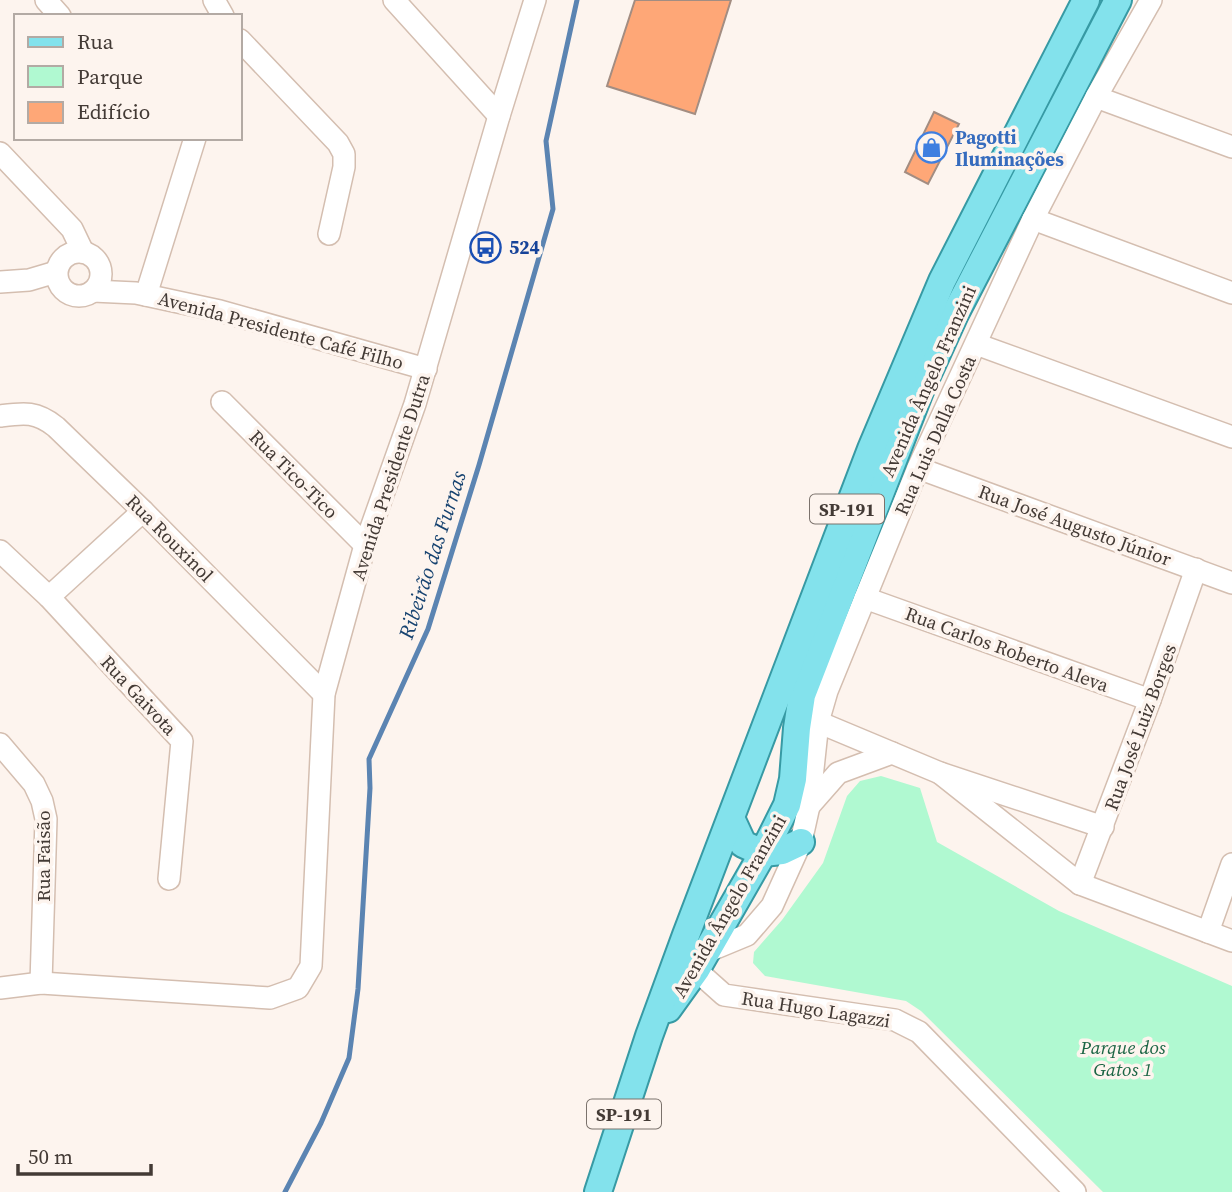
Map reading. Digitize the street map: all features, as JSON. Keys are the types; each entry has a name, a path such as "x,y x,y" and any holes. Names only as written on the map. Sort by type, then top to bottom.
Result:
{"main road":[{"name":"Avenida Ângelo Franzini","path":"695,955 730,818 871,449 942,281 1086,0"},
{"name":"Avenida Ângelo Franzini","path":"598,1192 649,1036 695,955 763,853 787,805 793,779 802,695 920,391 955,314 1118,0"},
{"path":"730,818 743,844 763,853 782,851 801,842"}],"street":[{"path":"46,0 58,14"},
{"path":"394,0 499,116"},
{"name":"Avenida Presidente Dutra","path":"41,983 270,998 298,988 311,966 324,694 365,545 426,369 535,0"},
{"name":"Rua Luis Dalla Costa","path":"695,955 747,935 772,906 801,842 809,806 818,722 827,691 918,468 1033,219 1096,97 1151,0"},
{"path":"242,42 338,143 344,154 344,167 329,234"},
{"path":"1096,97 1232,147"},
{"path":"141,294 194,140"},
{"path":"0,153 72,229 83,252"},
{"path":"1033,219 1232,293"},
{"path":"72,229 58,266 57,280 60,287 72,295"},
{"path":"0,282 29,280 58,266 71,253 83,252 96,259 100,265 101,279 93,291 79,297 29,280"},
{"name":"Avenida Presidente Café Filho","path":"100,265 141,294"},
{"name":"Avenida Presidente Café Filho","path":"93,291 141,294 220,312 426,369"},
{"path":"976,344 1232,436"},
{"name":"Rua Tico-Tico","path":"222,402 365,545"},
{"name":"Rua Rouxinol","path":"0,416 34,414 46,418 56,426 324,694"},
{"name":"Rua José Augusto Júnior","path":"918,468 1232,583"},
{"path":"49,597 143,511"},
{"name":"Rua Gaivota","path":"0,551 49,597 182,741 169,879"},
{"name":"Rua José Luiz Borges","path":"1080,884 1150,700 1196,569"},
{"name":"Rua Carlos Roberto Aleva","path":"865,598 1150,700"},
{"path":"818,722 940,773 1103,827"},
{"name":"Rua Faisão","path":"0,744 34,784 43,801 46,819 41,983"},
{"path":"809,806 838,773 892,753"},
{"path":"940,773 1080,884 1232,941"},
{"path":"1208,932 1232,864"},
{"name":"Rua Hugo Lagazzi","path":"695,955 724,995 895,1020 919,1032 1074,1192"},
{"path":"0,988 41,983"}],"green space":[{"name":"Parque dos Gatos 1","path":"881,776 920,788 937,842 1059,911 1232,986 1232,1192 1103,1192 921,1011 906,1001 765,976 753,963 754,952 782,920 823,863 847,796 860,781"}],"building":[{"path":"635,0 731,0 695,114 607,86"},
{"name":"Pagotti Iluminações","path":"934,112 959,124 928,184 905,172"}],"waterway":[{"name":"Ribeirão das Furnas","path":"285,1192 321,1123 349,1058 358,989 370,788 369,759 428,629 553,209 546,141 577,0"}],"place":[{"name":"Pagotti Iluminações","path":"932,148"},
{"name":"524","path":"486,247"}]}
